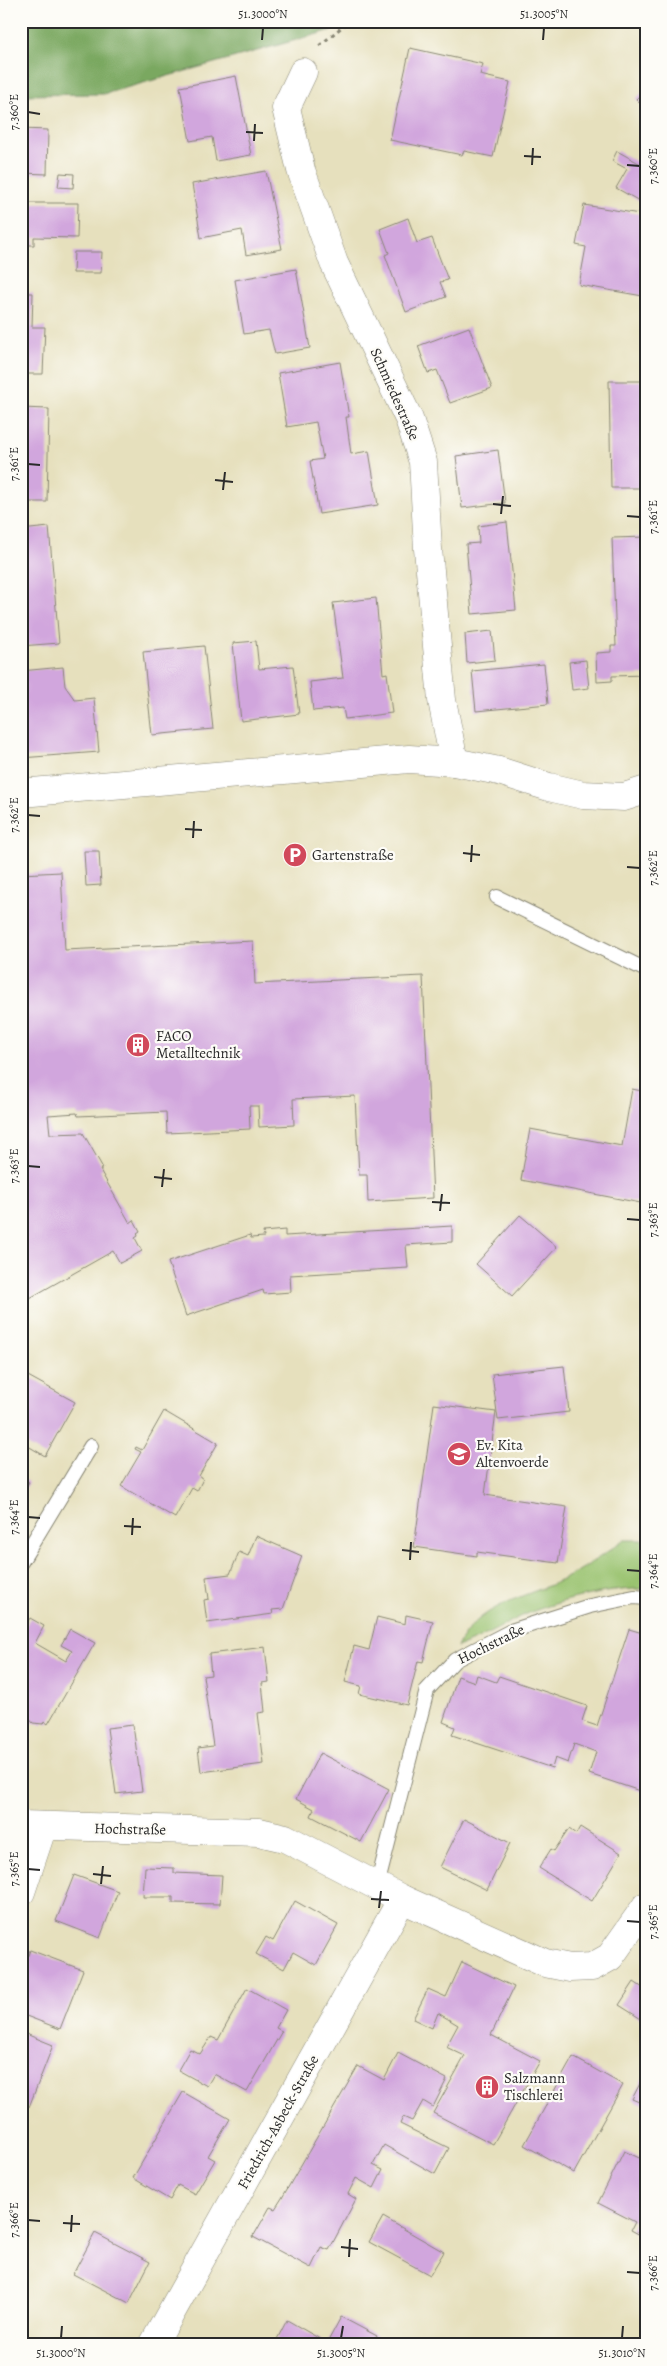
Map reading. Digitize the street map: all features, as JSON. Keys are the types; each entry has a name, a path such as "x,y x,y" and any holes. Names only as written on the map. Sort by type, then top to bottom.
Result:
{"street":[{"name":"Schmiedestraße","path":"303,72 286,108 301,170 334,263 409,419 423,462 428,549 442,700 454,762"},
{"path":"21,793 378,760 409,759 454,762 499,772 549,788 583,795 624,797 646,790"},
{"path":"21,1892 32,1826"},
{"name":"Hochstraße","path":"32,1826 259,1832 285,1838 402,1898 545,1963 570,1968 592,1967 610,1958 646,1906"},
{"name":"Friedrich-Asbeck-Straße","path":"153,2345 402,1898"}],"lane":[{"path":"497,898 646,970"},
{"path":"21,1562 91,1446"},
{"name":"Hochstraße","path":"377,1886 427,1690 455,1660 511,1631 590,1606 634,1598 646,1598"}],"path":[{"path":"303,72 320,44 348,21"}],"green space":[{"path":"21,21 364,21 104,94 21,95"},
{"path":"623,1540 646,1540 646,1589 604,1592 560,1602 524,1615 467,1644 457,1647 476,1621 489,1612 570,1576"}],"building":[{"path":"410,48 483,64 480,75 510,82 493,157 464,151 462,155 390,140"},
{"path":"236,76 251,155 216,161 212,137 190,141 180,87"},
{"path":"646,89 646,108 636,99"},
{"path":"21,129 48,130 47,174 21,173"},
{"path":"617,151 646,167 646,198 643,203 616,188 627,169 612,161"},
{"path":"266,171 282,249 246,255 242,230 201,238 192,184"},
{"path":"60,173 74,174 73,188 58,187"},
{"path":"21,203 78,203 77,238 34,237 34,245 21,245"},
{"path":"584,205 646,215 646,235 642,257 646,258 643,296 579,285 586,247 576,245"},
{"path":"408,218 417,243 432,238 448,280 440,282 446,297 406,312 385,255 389,253 380,229"},
{"path":"74,252 102,252 101,273 73,273"},
{"path":"296,269 310,348 275,354 269,330 244,334 235,280"},
{"path":"21,293 33,293 32,327 45,327 43,374 21,374"},
{"path":"469,327 492,388 450,403 437,370 428,373 418,346"},
{"path":"340,362 349,417 346,417 351,454 369,451 378,505 319,514 310,461 323,459 316,422 287,427 278,373"},
{"path":"609,381 646,381 646,488 611,488"},
{"path":"21,408 49,409 47,502 21,502"},
{"path":"498,450 505,503 462,508 456,456"},
{"path":"507,522 516,610 472,614 466,544 479,543 478,526"},
{"path":"49,527 59,643 21,646 21,530"},
{"path":"646,537 646,675 612,676 612,681 597,682 596,653 611,652 611,646 616,646 612,538"},
{"path":"376,598 383,674 387,673 392,713 345,719 343,708 313,711 310,682 343,678 333,603"},
{"path":"492,631 495,660 467,663 465,634"},
{"path":"256,641 259,669 293,666 299,714 241,721 233,643"},
{"path":"204,646 213,729 152,735 143,652"},
{"path":"586,660 589,688 572,690 569,662"},
{"path":"544,664 548,704 476,711 472,671"},
{"path":"63,667 65,686 75,700 94,698 99,752 21,758 21,671"},
{"path":"84,851 99,851 101,885 86,886"},
{"path":"61,872 65,950 253,941 255,984 423,976 433,1198 368,1202 367,1175 359,1175 355,1096 293,1099 294,1125 259,1127 258,1106 249,1106 250,1129 167,1133 166,1112 78,1116 77,1113 48,1115 50,1134 83,1133 103,1168 100,1170 130,1223 134,1220 140,1231 135,1238 142,1251 120,1263 113,1251 21,1303 21,874"},
{"path":"645,1077 646,1204 521,1180 530,1129 622,1146 632,1089 642,1091"},
{"path":"520,1215 557,1247 512,1296 476,1264"},
{"path":"452,1226 452,1242 406,1245 408,1268 290,1275 291,1292 264,1294 263,1290 186,1316 168,1262 250,1235 251,1238 264,1237 263,1232 285,1230 285,1236"},
{"path":"564,1366 569,1412 498,1420 492,1374"},
{"path":"28,1376 75,1402 45,1456 21,1442 21,1389"},
{"name":"Ev. Kita Altenvoerde","path":"434,1404 496,1412 485,1495 567,1507 558,1563 477,1552 477,1556 414,1547"},
{"path":"164,1411 218,1443 199,1476 203,1479 197,1491 192,1488 175,1518 121,1486 141,1452 135,1449 136,1447 142,1450"},
{"path":"21,1478 29,1482 21,1496"},
{"path":"256,1536 302,1556 283,1609 272,1610 273,1614 207,1623 204,1600 209,1599 206,1577 230,1574 239,1552 248,1556"},
{"path":"406,1615 433,1621 423,1662 418,1661 407,1705 359,1694 361,1686 345,1682 354,1646 369,1650 377,1617 405,1624"},
{"path":"30,1618 44,1626 35,1643 66,1661 72,1651 61,1645 70,1629 95,1643 48,1724 44,1721 43,1724 33,1723 26,1715 28,1712 24,1710 26,1707 21,1704 21,1633"},
{"path":"629,1629 646,1634 646,1793 589,1774 596,1752 574,1744 568,1763 555,1758 552,1768 452,1735 455,1727 443,1722 458,1676 475,1682 477,1675 496,1682 499,1676 587,1706 582,1721 597,1726"},
{"path":"265,1647 269,1682 262,1683 265,1712 258,1713 264,1764 201,1772 198,1748 213,1746 203,1676 211,1675 209,1654"},
{"path":"133,1725 142,1791 116,1794 107,1728"},
{"path":"320,1753 389,1789 361,1842 311,1816 314,1809 296,1799"},
{"path":"464,1819 510,1843 487,1890 440,1867"},
{"path":"580,1827 621,1853 592,1901 539,1868 551,1849 554,1851 569,1829 576,1834"},
{"path":"145,1867 174,1868 174,1873 222,1875 220,1904 173,1903 173,1897 143,1897"},
{"path":"74,1875 118,1891 100,1938 56,1921"},
{"path":"295,1901 338,1925 316,1965 293,1952 284,1969 256,1954 266,1937 273,1941"},
{"path":"30,1950 83,1970 60,2029 21,2014 21,1974"},
{"name":"Salzmann Tischlerei","path":"462,1962 514,1987 491,2035 540,2061 493,2144 433,2113 465,2056 446,2047 458,2025 438,2013 432,2028 413,2019 428,1989 446,1997"},
{"path":"634,1982 646,1990 646,2022 619,2005"},
{"path":"247,1988 286,2010 276,2028 282,2031 247,2092 214,2074 207,2086 178,2070 190,2049 200,2054 211,2037 218,2040"},
{"path":"21,2032 53,2045 29,2107 21,2104"},
{"path":"398,2053 447,2079 433,2107 423,2101 412,2121 403,2117 400,2124 449,2148 435,2174 384,2145 373,2165 383,2170 374,2188 356,2178 348,2194 356,2199 329,2250 321,2247 311,2268 253,2237 270,2207 275,2209 282,2198 358,2066 384,2080"},
{"path":"573,2057 623,2085 574,2173 524,2145"},
{"path":"646,2072 646,2105 632,2099"},
{"path":"183,2092 230,2119 208,2156 215,2160 195,2194 178,2185 170,2200 133,2178"},
{"path":"624,2151 646,2161 644,2237 631,2230 635,2222 598,2203"},
{"path":"383,2217 444,2252 430,2275 369,2242"},
{"path":"21,2232 26,2234 21,2244"},
{"path":"95,2233 150,2262 129,2303 73,2274"},
{"path":"341,2317 377,2336 373,2345 274,2345 287,2320 327,2343"},
{"path":"35,2340 45,2345 32,2345"}],"place":[{"name":"Gartenstraße","path":"295,855"},
{"name":"FACO Metalltechnik","path":"138,1045"},
{"name":"Ev. Kita Altenvoerde","path":"459,1454"},
{"name":"Salzmann Tischlerei","path":"487,2087"}]}
